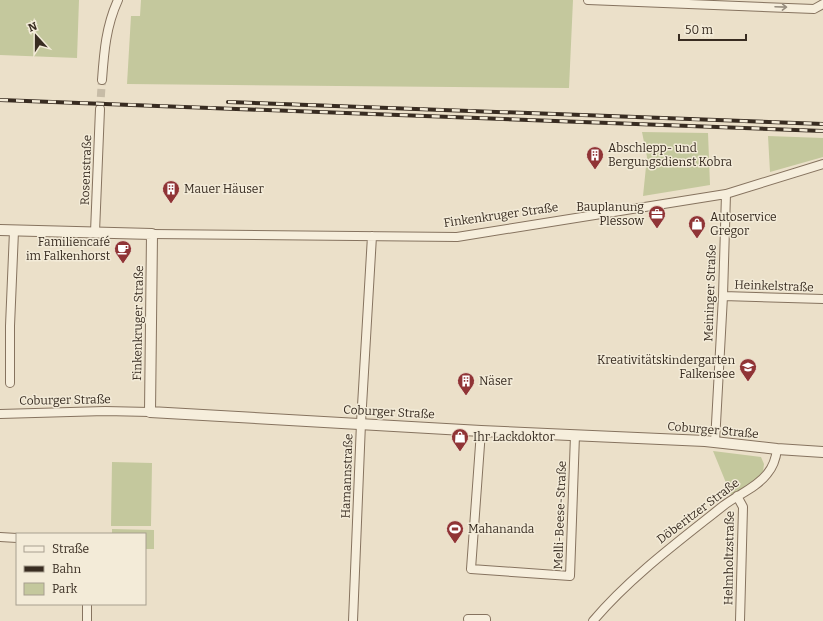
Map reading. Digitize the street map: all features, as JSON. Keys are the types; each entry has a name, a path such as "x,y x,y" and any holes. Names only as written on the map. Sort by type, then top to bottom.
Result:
{"street":[{"path":"102,80 106,34 112,13 118,0"},
{"path":"588,0 814,9 823,4"},
{"name":"Rosenstraße","path":"95,232 100,109"},
{"name":"Finkenkruger Straße","path":"0,230 152,234 457,237 726,194 823,164"},
{"name":"Meininger Straße","path":"715,442 723,296 726,194"},
{"path":"10,383 10,326 14,231"},
{"name":"Finkenkruger Straße","path":"150,412 152,234"},
{"name":"Hamannstraße","path":"353,621 361,423 372,236"},
{"name":"Heinkelstraße","path":"723,296 823,299"},
{"name":"Coburger Straße","path":"0,414 150,412 481,431 715,442 777,449"},
{"name":"Melli-Beese-Straße","path":"481,431 471,569 570,576 575,435"},
{"path":"777,449 823,452"},
{"name":"Döberitzer Straße","path":"593,621 615,597 675,544 768,474 774,462 777,449"},
{"name":"Helmholtzstraße","path":"737,496 743,507 740,621"},
{"path":"0,537 16,538"},
{"path":"87,605 87,621"},
{"path":"468,619 486,619 486,621"}],"green space":[{"path":"0,0 79,0 77,58 0,55"},
{"path":"141,0 573,0 569,88 127,84 131,16 140,16"},
{"path":"642,132 708,133 710,185 643,196 647,157"},
{"path":"768,136 823,138 823,157 770,172"},
{"path":"713,451 761,457 764,464 763,472 754,481 731,495"},
{"path":"112,462 152,463 151,526 111,526"},
{"path":"112,529 154,530 154,549 146,549 146,533 112,533"}],"tunnel":[{"path":"100,109 102,80"}],"railway":[{"path":"0,100 823,131"},
{"path":"228,102 823,124"}],"place":[{"name":"Abschlepp- und Bergungsdienst Kobra","path":"595,170"},
{"name":"Mauer Häuser","path":"171,204"},
{"name":"Bauplanung Plessow","path":"657,229"},
{"name":"Autoservice Gregor","path":"697,239"},
{"name":"Familiencafé im Falkenhorst","path":"123,264"},
{"name":"Kreativitätskindergarten Falkensee","path":"748,382"},
{"name":"Näser","path":"466,396"},
{"name":"Ihr Lackdoktor","path":"460,452"},
{"name":"Mahananda","path":"455,544"}]}
